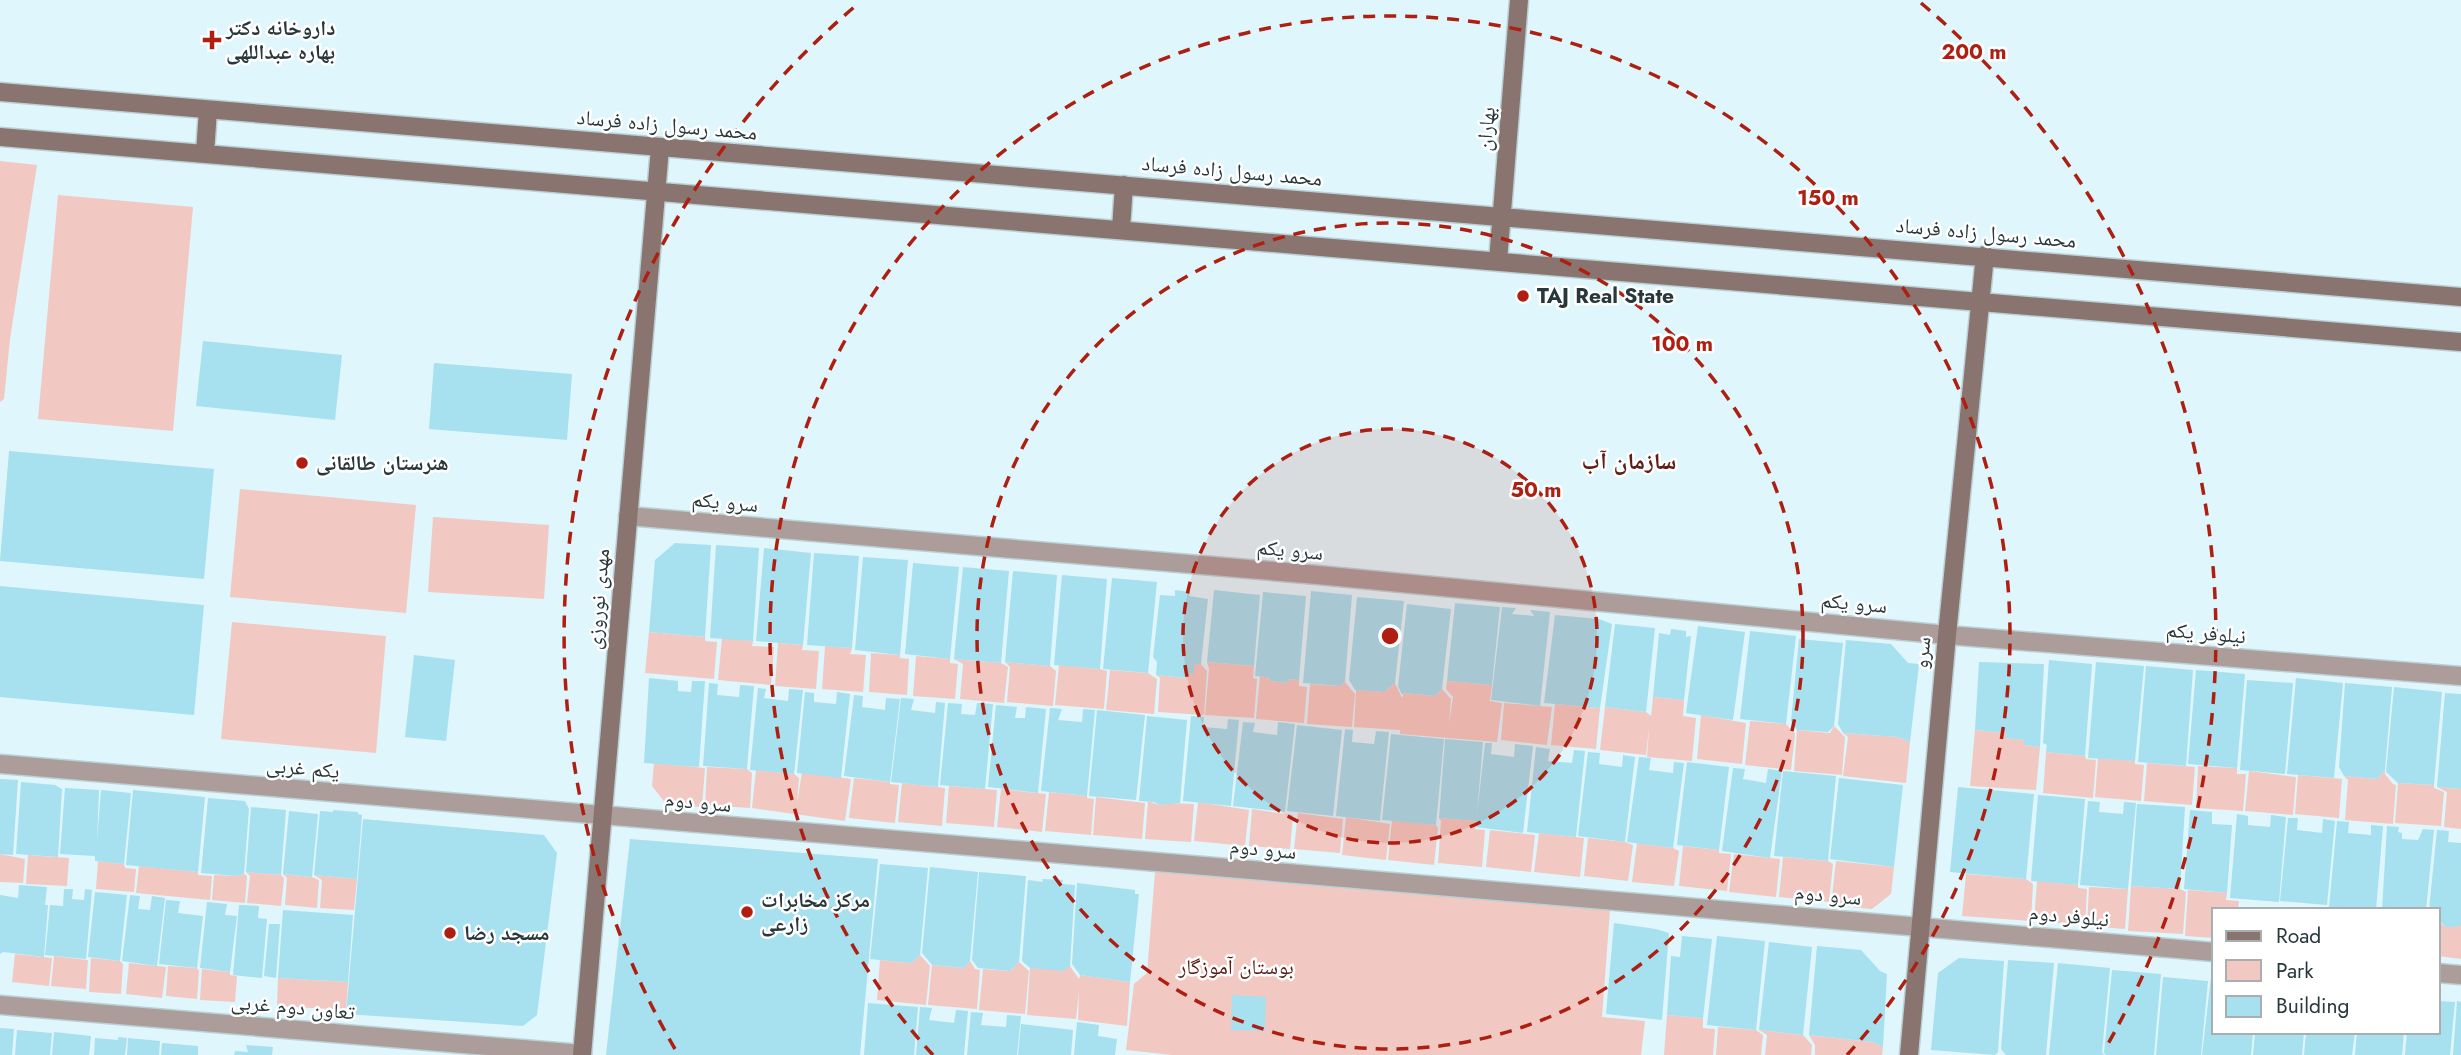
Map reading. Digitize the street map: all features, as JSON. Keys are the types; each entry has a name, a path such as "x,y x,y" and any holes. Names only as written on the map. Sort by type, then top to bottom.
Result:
{"street":[{"name":"بهاران","path":"1498,261 1519,0"},
{"name":"محمد رسول زاده فرساد","path":"0,92 2461,296"},
{"path":"205,153 208,110"},
{"path":"0,137 2461,342"},
{"name":"مهدی نوروزی","path":"582,1054 660,148"},
{"path":"1121,229 1124,185"},
{"name":"سرو","path":"1909,1055 1947,635 1986,256"},
{"name":"سرو یکم","path":"628,516 1305,574 1947,635"},
{"name":"نیلوفر یکم","path":"1947,635 2461,676"},
{"name":"یکم غربی","path":"0,764 602,817"},
{"name":"سرو دوم","path":"602,817 1920,926"},
{"name":"نیلوفر دوم","path":"1920,926 2212,952"},
{"path":"2440,973 2461,975"},
{"name":"تعاون دوم غربی","path":"0,1005 582,1054"}],"green space":[{"path":"0,161 37,165 10,339 4,399 0,402"},
{"path":"58,195 193,207 173,431 38,419"},
{"path":"240,489 416,505 406,613 230,597"},
{"path":"433,517 549,525 544,599 428,592"},
{"path":"232,622 386,636 376,753 221,739"},
{"path":"649,632 705,637 705,641 717,642 714,679 645,673"},
{"path":"722,638 753,641 752,646 774,647 771,685 718,680"},
{"path":"778,643 803,645 802,650 819,651 816,689 775,686"},
{"path":"825,646 852,648 850,654 866,655 863,692 822,689"},
{"path":"871,653 900,655 900,658 909,659 907,695 869,692"},
{"path":"916,656 950,659 950,663 958,664 955,699 913,696"},
{"path":"954,659 1001,663 1008,667 1004,703 960,699 963,664"},
{"path":"1005,662 1050,666 1056,671 1053,706 1007,702 1010,667"},
{"path":"1207,662 1254,666 1253,678 1257,679 1254,718 1205,715 1209,669"},
{"path":"1194,664 1201,664 1207,671 1204,715 1158,712 1160,678 1156,675 1185,678 1186,673 1194,673"},
{"path":"1059,665 1107,671 1104,709 1055,705"},
{"path":"1110,670 1148,673 1157,679 1154,714 1106,710"},
{"path":"1260,676 1287,683 1289,679 1299,680 1299,686 1307,687 1304,723 1256,719"},
{"path":"1447,681 1492,685 1490,701 1502,703 1497,742 1400,734 1400,730 1354,727 1356,690 1384,692 1395,683 1402,698 1404,693 1435,696 1442,689 1451,699 1449,724 1453,697 1446,689"},
{"path":"1345,682 1355,694 1352,727 1307,724 1310,684 1339,686"},
{"path":"1653,697 1684,700 1683,716 1696,718 1692,761 1647,757 1649,728 1646,755 1600,750 1605,707 1646,712 1651,716"},
{"path":"1504,703 1552,707 1547,745 1501,740"},
{"path":"1555,704 1600,708 1596,749 1551,745"},
{"path":"1701,715 1746,723 1742,764 1697,759"},
{"path":"1750,721 1786,724 1795,734 1791,770 1745,765"},
{"path":"1834,726 1845,737 1842,775 1794,771 1797,730 1830,733"},
{"path":"1975,730 2006,733 2006,738 2024,740 2024,745 2040,747 2036,790 1970,786"},
{"path":"1843,733 1898,737 1910,742 1906,783 1843,776 1848,737"},
{"path":"2046,752 2085,756 2086,759 2096,760 2093,798 2043,793"},
{"path":"2098,758 2135,761 2135,764 2144,765 2141,801 2095,797"},
{"path":"654,763 705,768 702,807 666,804 652,786"},
{"path":"2147,763 2195,767 2192,805 2144,801"},
{"path":"2198,766 2237,768 2237,774 2246,774 2243,811 2196,808"},
{"path":"707,767 747,769 752,773 750,808 705,805"},
{"path":"756,770 794,774 799,778 797,804 802,772 851,779 845,821 752,808"},
{"path":"2385,770 2385,774 2396,785 2393,824 2345,820 2348,780 2344,776 2377,779"},
{"path":"2249,771 2296,777 2293,815 2245,811"},
{"path":"2298,775 2342,779 2339,818 2295,814"},
{"path":"854,778 899,785 895,823 849,818"},
{"path":"902,783 945,788 942,826 898,822"},
{"path":"2398,783 2434,785 2434,788 2444,792 2441,826 2395,823"},
{"path":"949,786 997,790 994,827 946,823"},
{"path":"2437,787 2461,789 2461,829 2444,827 2447,792"},
{"path":"1001,789 1046,794 1042,832 997,827"},
{"path":"1049,792 1094,799 1091,835 1045,831"},
{"path":"1096,797 1145,803 1142,839 1093,835"},
{"path":"1148,801 1159,805 1194,804 1191,842 1145,839"},
{"path":"1198,802 1249,810 1245,846 1194,841"},
{"path":"1252,809 1293,815 1290,849 1249,846"},
{"path":"1298,813 1343,819 1340,853 1294,849"},
{"path":"1346,817 1390,824 1386,860 1342,855"},
{"path":"1439,818 1476,821 1475,829 1485,830 1482,867 1438,863"},
{"path":"1392,820 1436,825 1438,828 1434,865 1388,860"},
{"path":"1490,830 1535,835 1531,872 1486,867"},
{"path":"1539,833 1584,838 1580,877 1534,872"},
{"path":"1588,838 1633,845 1628,881 1584,876"},
{"path":"1637,843 1679,851 1674,886 1632,882"},
{"path":"1683,846 1731,854 1727,891 1679,886"},
{"path":"0,854 25,859 23,883 0,882"},
{"path":"1734,854 1780,859 1776,897 1729,892"},
{"path":"28,855 69,858 67,886 26,884"},
{"path":"1783,857 1828,861 1833,864 1829,902 1779,897"},
{"path":"98,861 124,864 125,868 136,869 134,892 96,889"},
{"path":"1836,861 1894,867 1891,894 1872,909 1831,905"},
{"path":"139,866 212,876 210,900 136,893"},
{"path":"246,872 281,875 284,878 281,906 247,903 250,876"},
{"name":"بوستان آموزگار","path":"1155,872 1610,910 1602,1017 1645,1021 1641,1055 1172,1055 1126,1050 1134,984 1147,973"},
{"path":"283,874 319,880 317,908 285,905 287,878"},
{"path":"1966,874 2026,879 2033,884 2031,921 1962,916"},
{"path":"214,875 247,876 245,903 212,900"},
{"path":"314,875 357,879 354,910 320,908 322,880"},
{"path":"2037,881 2078,885 2078,888 2087,889 2085,925 2034,921"},
{"path":"2131,886 2180,889 2186,892 2183,934 2128,931"},
{"path":"2089,887 2128,889 2125,929 2087,926"},
{"path":"2188,890 2227,893 2226,900 2239,901 2238,908 2212,908 2212,938 2185,936"},
{"path":"2440,922 2446,927 2461,925 2461,959 2440,956"},
{"path":"15,954 52,958 49,986 12,982"},
{"path":"920,955 930,966 926,1005 877,1000 880,960 911,963"},
{"path":"54,956 88,960 86,989 51,986"},
{"path":"91,958 120,961 123,964 121,994 89,992"},
{"path":"970,961 975,969 980,970 977,1009 928,1005 932,965 964,968"},
{"path":"1019,962 1029,971 1025,1014 979,1010 983,969 1010,971"},
{"path":"129,963 166,967 162,998 126,994"},
{"path":"168,966 197,968 197,999 166,996"},
{"path":"1070,966 1079,979 1080,975 1130,982 1127,1026 1078,1020 1079,992 1076,1019 1027,1015 1030,968"},
{"path":"202,969 230,972 230,975 237,976 235,1002 200,1000"},
{"path":"278,978 348,982 346,1010 277,1006"},
{"path":"1667,1015 1703,1018 1703,1028 1715,1029 1713,1055 1664,1055"},
{"path":"1718,1027 1756,1030 1763,1035 1761,1055 1716,1055"},
{"path":"1759,1030 1803,1035 1812,1045 1811,1055 1765,1055 1767,1035"},
{"path":"1809,1035 1873,1042 1883,1047 1882,1055 1815,1055 1815,1045"}],"building":[{"path":"203,341 342,355 335,420 196,406"},
{"path":"434,363 572,374 567,440 429,429"},
{"path":"9,451 214,469 204,579 0,561"},
{"path":"675,543 711,545 705,637 649,632 655,560"},
{"path":"716,545 759,548 753,641 710,638"},
{"path":"764,548 811,553 803,645 756,641"},
{"path":"814,553 859,556 852,648 807,645"},
{"path":"863,557 908,560 900,655 855,650"},
{"path":"913,563 959,567 950,659 905,654"},
{"path":"963,567 1009,571 1001,663 954,659"},
{"path":"1013,571 1057,575 1050,666 1005,662"},
{"path":"1062,575 1107,579 1100,669 1054,665"},
{"path":"1112,578 1157,582 1148,673 1103,669"},
{"path":"0,586 204,605 194,715 0,697"},
{"path":"1175,590 1190,592 1189,596 1208,599 1201,664 1194,664 1194,674 1186,673 1186,678 1156,675 1157,662 1153,657 1160,595 1175,596"},
{"path":"1214,590 1260,595 1254,666 1207,662"},
{"path":"1311,591 1352,595 1345,682 1340,686 1303,683"},
{"path":"1263,592 1306,596 1299,680 1289,679 1287,683 1255,676"},
{"path":"1357,597 1404,601 1395,683 1384,692 1355,690 1349,680"},
{"path":"1455,603 1500,607 1492,685 1447,681"},
{"path":"1407,604 1451,609 1442,689 1435,696 1402,695 1398,686"},
{"path":"1502,607 1516,608 1512,614 1534,616 1530,610 1550,612 1540,706 1491,700"},
{"path":"1555,615 1599,619 1612,624 1600,708 1544,703"},
{"path":"1615,624 1655,628 1646,712 1605,707"},
{"path":"1698,626 1745,632 1733,720 1686,713"},
{"path":"1671,629 1686,631 1686,637 1691,636 1684,700 1653,697 1659,633 1670,635"},
{"path":"1750,631 1796,636 1786,724 1740,719"},
{"path":"1799,639 1843,643 1834,726 1828,732 1797,730 1791,721"},
{"path":"1846,640 1891,644 1908,663 1919,664 1910,742 1898,737 1843,733 1838,724"},
{"path":"414,655 455,660 446,741 405,737"},
{"path":"2049,660 2092,664 2085,756 2046,752 2047,745 2043,743"},
{"path":"1979,662 2044,664 2040,747 2024,745 2024,740 2005,738 2006,733 1975,730"},
{"path":"2096,662 2144,666 2135,761 2088,758"},
{"path":"2146,666 2193,670 2186,766 2138,762"},
{"path":"2196,670 2245,674 2237,768 2188,764"},
{"path":"649,678 678,681 678,691 691,692 692,681 705,681 699,767 644,763"},
{"path":"2296,678 2343,683 2334,778 2287,774"},
{"path":"2247,680 2293,683 2285,774 2240,770"},
{"path":"709,683 718,684 717,695 739,697 740,685 754,686 747,769 703,766"},
{"path":"2345,683 2392,687 2385,770 2377,779 2344,776 2339,767"},
{"path":"2394,687 2442,692 2434,785 2398,783 2386,772"},
{"path":"758,688 766,689 764,698 788,701 789,689 803,690 794,774 750,770"},
{"path":"805,692 814,693 814,702 836,704 837,692 850,694 841,778 797,773"},
{"path":"2445,693 2461,694 2461,789 2437,787"},
{"path":"854,695 863,696 862,707 885,710 886,698 900,699 890,782 844,776"},
{"path":"901,698 914,699 911,710 935,713 936,702 945,703 938,787 891,782"},
{"path":"948,703 962,704 961,714 975,715 977,703 993,704 985,789 940,785"},
{"path":"996,705 1017,707 1015,718 1025,718 1026,707 1046,709 1038,793 988,787"},
{"path":"1050,708 1062,709 1058,720 1082,722 1083,709 1095,710 1087,796 1041,791"},
{"path":"1097,710 1145,715 1136,800 1089,796"},
{"path":"1147,716 1187,720 1180,803 1159,805 1139,801"},
{"path":"1191,716 1204,717 1203,727 1227,729 1228,719 1239,720 1231,806 1183,801"},
{"path":"1243,722 1255,723 1253,732 1277,735 1278,722 1295,724 1285,812 1233,806"},
{"path":"1297,725 1342,730 1333,816 1287,811"},
{"path":"1345,729 1353,730 1352,742 1374,744 1376,731 1389,732 1380,821 1336,816"},
{"path":"1391,734 1444,739 1436,825 1382,820"},
{"path":"1445,739 1483,742 1477,814 1485,743 1492,743 1491,754 1514,757 1515,744 1533,746 1523,833 1476,827 1476,821 1439,818"},
{"path":"1536,747 1550,749 1548,761 1572,763 1574,750 1585,751 1576,837 1527,832"},
{"path":"1588,752 1600,753 1599,764 1622,767 1623,755 1635,757 1625,842 1578,836"},
{"path":"1639,757 1651,758 1649,770 1673,773 1674,762 1684,763 1673,848 1627,842"},
{"path":"1687,762 1729,767 1719,850 1677,845"},
{"path":"1733,768 1745,769 1743,779 1766,783 1768,769 1782,771 1770,858 1722,851"},
{"path":"1783,771 1836,776 1828,861 1774,856"},
{"path":"1839,778 1903,785 1894,867 1830,859"},
{"path":"0,779 18,780 13,855 0,854"},
{"path":"21,782 55,785 62,789 58,857 16,854"},
{"path":"1958,787 2034,794 2026,879 1950,872"},
{"path":"65,788 99,790 97,841 101,790 131,793 124,864 95,861 95,856 60,854"},
{"path":"133,790 205,797 198,872 126,865"},
{"path":"2038,795 2085,799 2078,885 2031,881"},
{"path":"208,798 245,801 249,809 244,874 236,876 201,873"},
{"path":"2088,801 2100,802 2099,812 2123,814 2124,802 2136,803 2128,889 2080,885"},
{"path":"2137,804 2185,807 2180,889 2131,886"},
{"path":"251,807 286,810 281,875 246,872"},
{"path":"2190,810 2212,812 2212,824 2232,825 2227,893 2184,889"},
{"path":"289,811 318,814 312,877 283,874"},
{"path":"320,811 358,812 362,815 357,879 314,875"},
{"path":"2237,814 2248,816 2248,825 2270,827 2271,815 2286,817 2279,902 2230,898"},
{"path":"2288,818 2298,818 2297,830 2322,833 2323,819 2335,821 2327,905 2280,901"},
{"name":"مسجد رضا","path":"363,819 544,835 557,853 537,1015 523,1026 346,1014"},
{"path":"2337,821 2349,822 2348,833 2371,835 2371,825 2383,826 2376,908 2329,907"},
{"path":"2387,826 2399,827 2398,832 2402,833 2402,839 2418,840 2423,829 2434,830 2426,908 2382,908"},
{"path":"2437,830 2449,831 2448,842 2461,843 2461,925 2446,927 2440,922 2440,908 2429,908"},
{"name":"مرکز مخابرات زارعی","path":"630,839 878,859 860,1055 606,1055"},
{"path":"880,864 928,868 920,955 911,963 870,959"},
{"path":"930,867 978,872 970,961 964,968 932,965 922,953"},
{"path":"979,872 1026,876 1019,962 1010,971 978,968 972,960"},
{"path":"1042,879 1063,880 1062,884 1075,885 1070,966 1063,971 1030,968 1022,961 1028,880 1043,882"},
{"path":"1077,883 1135,890 1135,894 1139,894 1130,982 1080,975 1072,964"},
{"path":"19,885 47,887 44,957 3,952 0,954 0,895 18,898"},
{"path":"64,889 73,889 72,899 84,900 85,889 92,890 86,959 45,955 50,905 63,906"},
{"path":"95,892 127,895 120,961 88,957"},
{"path":"130,895 140,896 138,909 150,910 152,896 165,898 157,966 122,961"},
{"path":"166,900 180,901 178,913 203,916 197,968 159,964"},
{"path":"207,902 227,904 225,915 237,916 230,972 200,968"},
{"path":"239,905 259,906 258,918 267,919 262,978 233,975"},
{"path":"283,910 353,915 348,982 278,978"},
{"path":"1614,923 1669,933 1662,1020 1606,1014"},
{"path":"269,924 280,924 276,978 264,976"},
{"path":"1682,936 1712,939 1703,1018 1667,1015 1671,956 1680,957"},
{"path":"1717,936 1765,941 1756,1030 1707,1025"},
{"path":"1769,942 1812,947 1803,1035 1759,1030"},
{"path":"1817,946 1861,950 1880,971 1887,974 1883,1047 1873,1042 1809,1035"},
{"path":"1959,958 2004,961 1998,1052 1995,1055 1931,1050 1938,973"},
{"path":"2008,960 2054,963 2046,1055 2006,1055 2001,1049"},
{"path":"2058,963 2110,968 2102,1052 2104,1055 2049,1055"},
{"path":"2112,970 2161,974 2154,1055 2104,1053"},
{"path":"2163,977 2208,981 2201,1055 2156,1055"},
{"path":"2211,977 2212,1034 2253,1034 2251,1055 2202,1055"},
{"path":"1232,995 1266,997 1265,1031 1231,1030"},
{"path":"2440,1001 2455,1002 2450,1055 2405,1055 2407,1034 2440,1034"},
{"path":"2457,1001 2461,1002 2461,1055 2453,1055"},
{"path":"868,1003 918,1007 914,1055 864,1055"},
{"path":"920,1007 932,1008 929,1020 954,1023 956,1010 968,1011 964,1055 916,1055"},
{"path":"971,1012 983,1013 981,1025 1006,1027 1007,1015 1021,1016 1017,1055 967,1055"},
{"path":"1077,1022 1099,1025 1098,1036 1117,1039 1115,1055 1074,1055"},
{"path":"1021,1024 1073,1030 1071,1055 1018,1055"},
{"path":"0,1028 14,1029 12,1055 0,1055"},
{"path":"17,1030 52,1033 50,1055 15,1055"},
{"path":"54,1032 91,1036 89,1055 52,1055"},
{"path":"2255,1034 2304,1034 2302,1055 2253,1055"},
{"path":"2306,1034 2355,1034 2352,1055 2304,1055"},
{"path":"2357,1034 2404,1034 2402,1055 2355,1055"},
{"path":"118,1037 127,1038 125,1055 94,1055 95,1038 118,1040"},
{"path":"128,1038 160,1041 159,1055 127,1055"},
{"path":"162,1043 198,1046 198,1055 161,1055"},
{"path":"246,1045 273,1047 272,1055 234,1055 235,1051 248,1052"}],"place":[{"name":"داروخانه دکتر بهاره عبداللهی","path":"212,40"},
{"name":"TAJ Real State","path":"1523,296"},
{"name":"هنرستان طالقانی","path":"302,463"},
{"name":"مرکز مخابرات زارعی","path":"747,912"},
{"name":"مسجد رضا","path":"450,933"}],"district":[{"name":"سازمان آب","path":"1629,461"}]}
